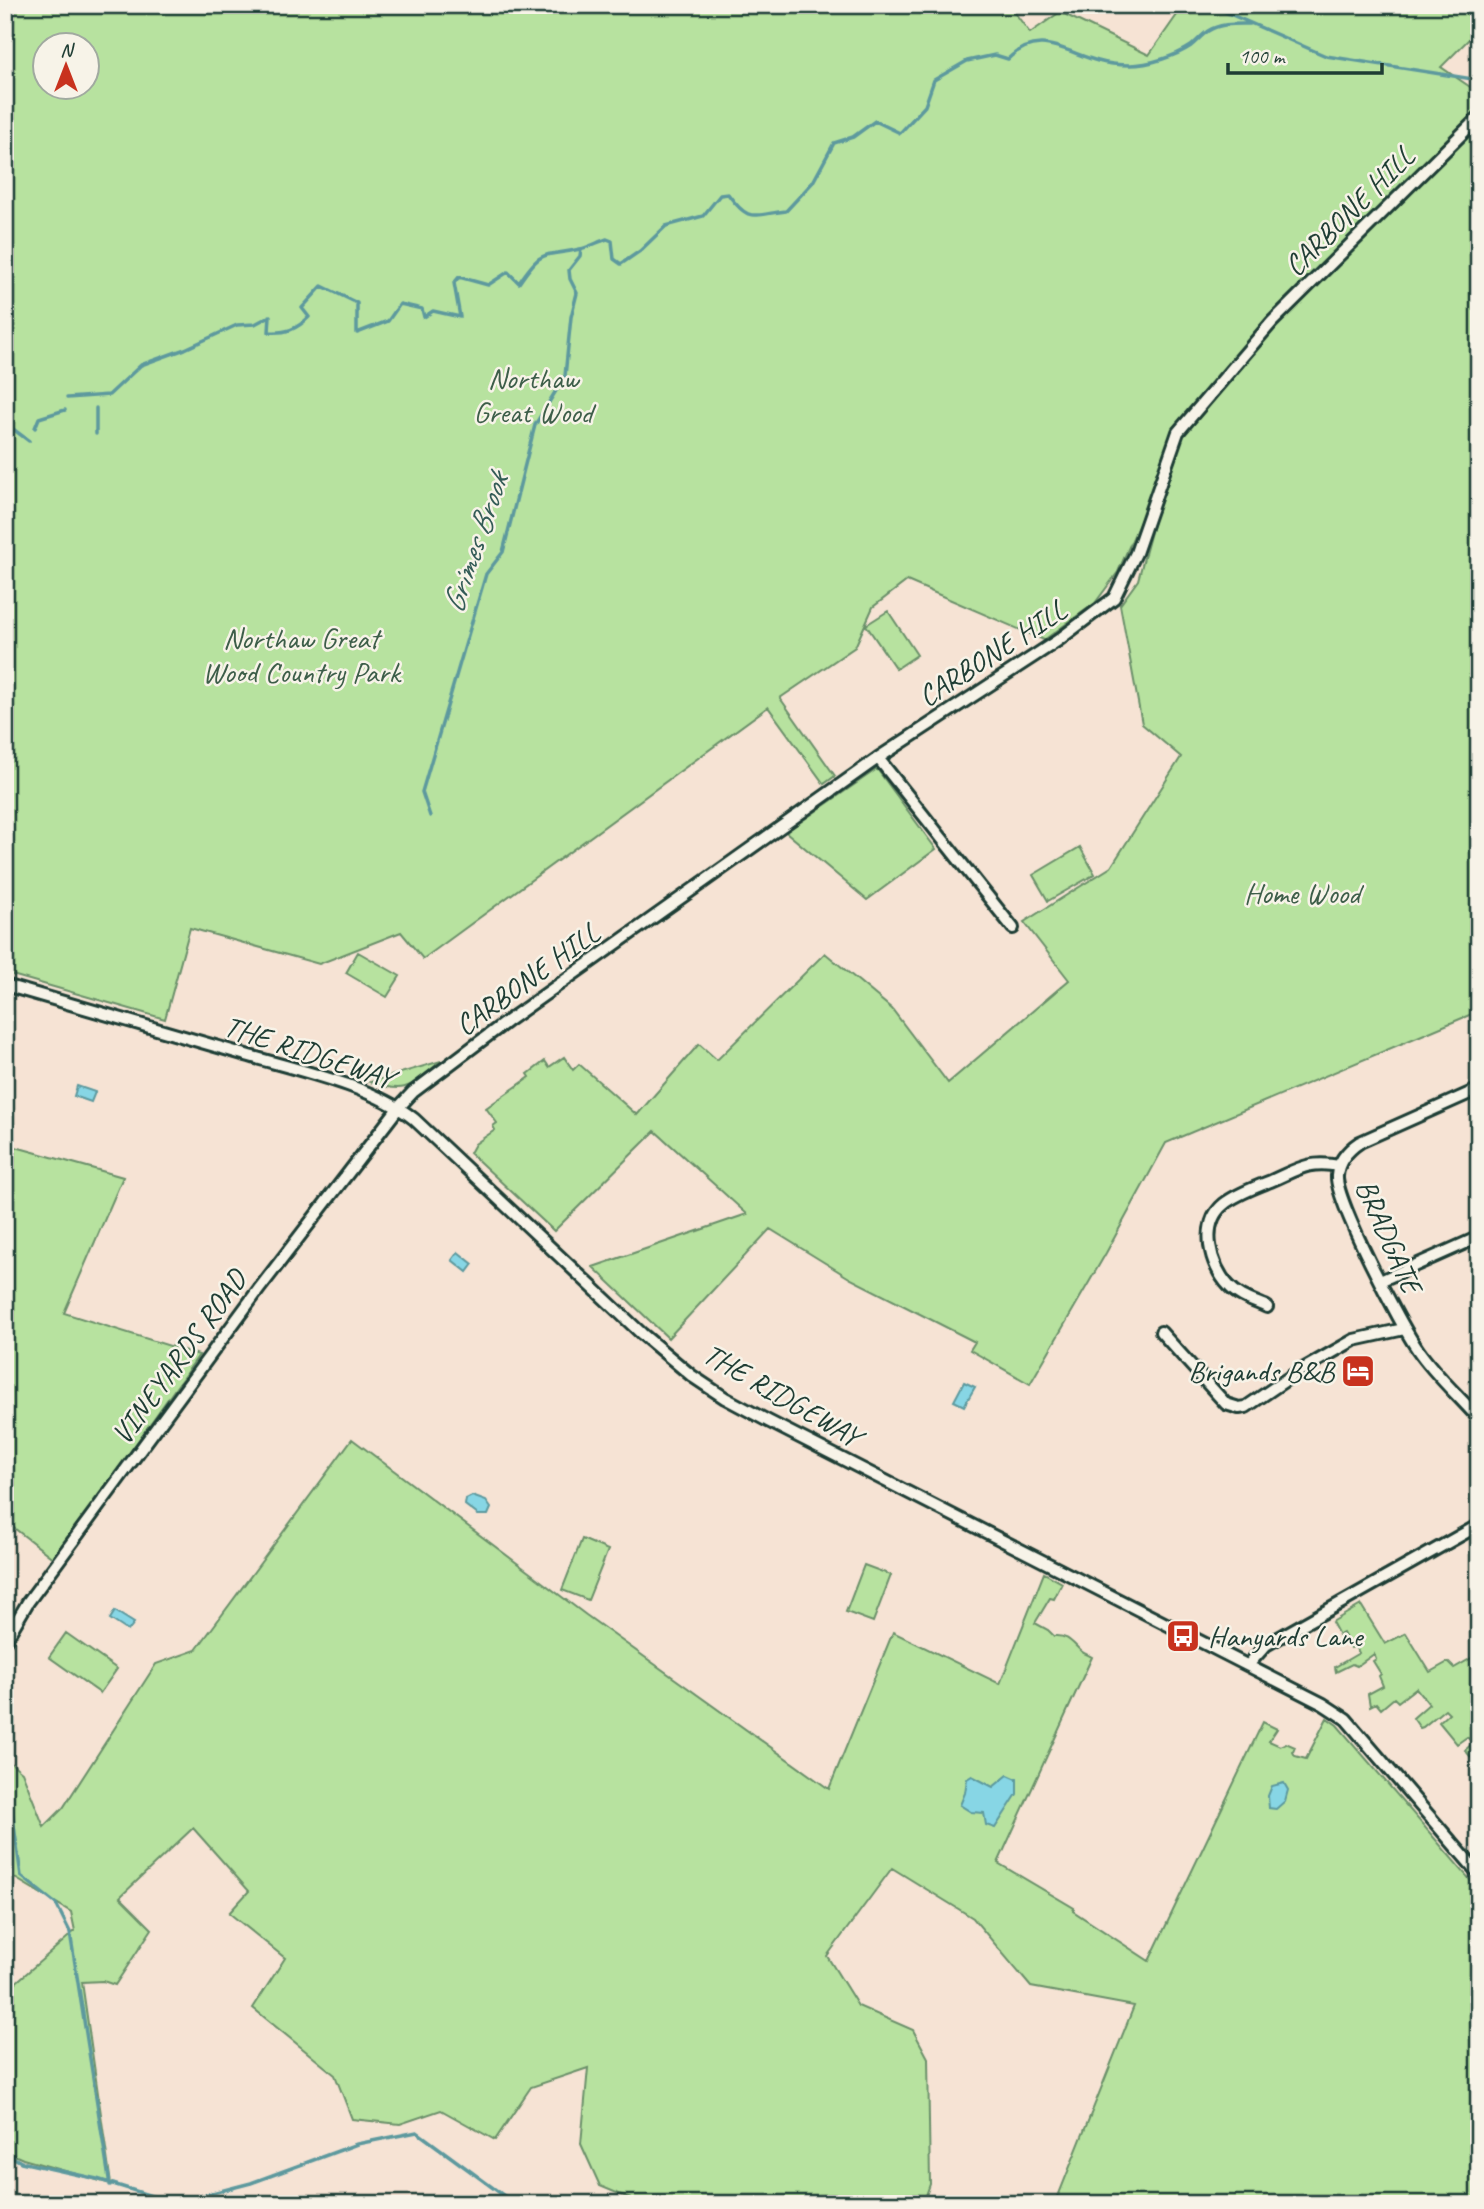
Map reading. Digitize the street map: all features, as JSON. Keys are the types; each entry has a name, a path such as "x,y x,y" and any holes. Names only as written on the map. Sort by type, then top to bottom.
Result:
{"street":[{"name":"CARBONE HILL","path":"399,1107 413,1092 516,1015 877,758 1057,641 1114,597 1136,553 1178,432 1272,322 1479,117"},
{"path":"877,758 1013,928"},
{"name":"THE RIDGEWAY","path":"5,985 290,1068 380,1097 399,1107 642,1334 692,1376 768,1421 1323,1704 1346,1719 1479,1874"},
{"name":"BRADGATE","path":"1479,1089 1360,1142 1346,1154 1336,1175 1339,1192 1404,1329 1420,1353 1479,1419"},
{"name":"VINEYARDS ROAD","path":"5,1641 36,1592 268,1278 399,1107"},
{"path":"1267,1307 1241,1295 1222,1277 1212,1256 1212,1221 1218,1210 1236,1197 1310,1164 1339,1166"},
{"path":"1380,1281 1479,1237"},
{"path":"1161,1332 1226,1404 1239,1408 1354,1340 1404,1329"},
{"path":"1248,1664 1266,1644 1479,1525"}],"green space":[{"name":"Northaw Great Wood","path":"5,5 1009,5 1030,33 1060,12 1149,55 1184,5 1479,5 1479,34 1476,32 1441,67 1479,93 1479,1011 1166,1143 1030,1384 970,1350 975,1342 851,1279 770,1229 668,1338 593,1267 747,1214 655,1131 554,1231 470,1153 475,1144 495,1130 493,1126 497,1123 486,1108 530,1077 528,1074 545,1061 549,1067 564,1057 573,1070 579,1064 637,1115 699,1044 717,1060 825,953 892,1009 948,1083 1069,980 1024,922 1111,867 1181,757 1142,724 1120,605 1138,580 1176,439 1118,572 1095,603 1044,640 907,581 873,607 855,647 780,698 835,776 824,784 768,707 423,959 401,932 319,964 190,928 165,1019 5,973"},
{"path":"888,611 917,655 896,669 866,625"},
{"path":"877,769 936,849 867,900 786,832"},
{"path":"1080,847 1095,874 1048,901 1033,875"},
{"path":"358,952 400,976 387,997 346,973"},
{"path":"441,1061 409,1086 393,1088 370,1082"},
{"path":"5,1144 123,1177 64,1313 199,1355 54,1559 5,1521"},
{"path":"352,1439 586,1615 829,1789 893,1632 1000,1684 1044,1573 1062,1583 1054,1599 1050,1598 1035,1623 1054,1636 1066,1638 1092,1657 998,1863 1074,1908 1073,1911 1149,1961 1263,1722 1277,1729 1269,1741 1280,1746 1286,1743 1295,1747 1295,1756 1306,1759 1327,1718 1337,1725 1479,1890 1479,2204 1055,2204 1134,2006 1031,1987 973,1918 892,1868 827,1956 858,2006 913,2030 928,2058 930,2184 923,2204 643,2204 600,2186 581,2144 588,2068 531,2087 495,2140 441,2110 400,2124 352,2119 335,2075 253,2008 285,1958 229,1913 249,1891 193,1828 120,1897 152,1929 115,1985 103,1981 82,1982 111,2184 23,2159 5,2151 5,1992 75,1931 71,1912 5,1872 5,1758 22,1772 44,1827 63,1808 156,1664 196,1650"},
{"path":"582,1539 608,1550 588,1600 562,1590"},
{"path":"864,1565 891,1575 873,1622 846,1612"},
{"path":"1361,1605 1385,1644 1406,1633 1430,1672 1448,1662 1454,1668 1475,1656 1479,1661 1479,1767 1465,1750 1473,1743 1467,1737 1457,1744 1439,1722 1449,1713 1445,1709 1420,1728 1413,1718 1429,1704 1416,1688 1398,1702 1394,1698 1381,1709 1376,1703 1370,1706 1368,1694 1383,1686 1379,1676 1381,1674 1373,1661 1376,1659 1374,1654 1357,1666 1352,1664 1336,1672 1335,1667 1359,1653 1355,1646 1351,1648 1343,1633 1339,1635 1332,1622"},
{"path":"66,1633 117,1669 100,1693 49,1657"}],"water":[{"path":"77,1086 95,1092 91,1102 74,1096"},
{"path":"458,1252 473,1264 467,1272 452,1260"},
{"path":"964,1382 975,1387 964,1406 954,1401"},
{"path":"472,1496 486,1501 491,1508 488,1515 478,1515 465,1505 466,1499"},
{"path":"115,1611 134,1623 128,1631 110,1619"},
{"path":"1008,1775 1017,1779 1017,1794 995,1828 986,1825 984,1813 971,1812 960,1805 967,1779 972,1776 993,1787"},
{"path":"1284,1783 1288,1790 1285,1801 1276,1809 1269,1808 1268,1796 1272,1786"}],"waterway":[{"path":"1209,5 1326,56 1479,80"},
{"name":"Grimes Brook","path":"67,398 109,395 141,365 185,349 237,325 255,324 270,316 269,332 291,330 309,317 302,308 322,286 357,303 357,333 388,321 400,304 422,309 424,317 433,311 460,317 454,283 459,277 488,285 508,272 519,283 540,258 583,248 607,239 612,241 614,259 621,264 640,251 666,226 703,216 720,195 728,194 741,209 752,215 786,211 813,182 834,143 853,137 875,121 900,133 925,106 934,80 967,61 995,55 1008,59 1019,50 1041,44 1052,45 1106,63 1137,65 1178,53 1218,27 1250,24"},
{"name":"Grimes Brook","path":"430,816 422,792 486,574 503,552 535,425 565,376 571,317 577,293 569,270 580,256 581,249"},
{"path":"96,408 96,434"},
{"name":"Grimes Brook","path":"35,428 39,418 65,410"},
{"name":"Grimes Brook","path":"5,423 29,441"},
{"path":"5,1788 11,1804 21,1876 56,1904 70,1932 110,2185"},
{"path":"5,2153 21,2162 97,2179 174,2203 251,2183 357,2144 417,2132 515,2204"}],"place":[{"name":"Brigands B&B","path":"1358,1371"},
{"name":"Hanyards Lane","path":"1183,1636"}],"park label":[{"name":"Northaw Great Wood Country Park","path":"301,655"},
{"name":"Home Wood","path":"1302,893"}]}
